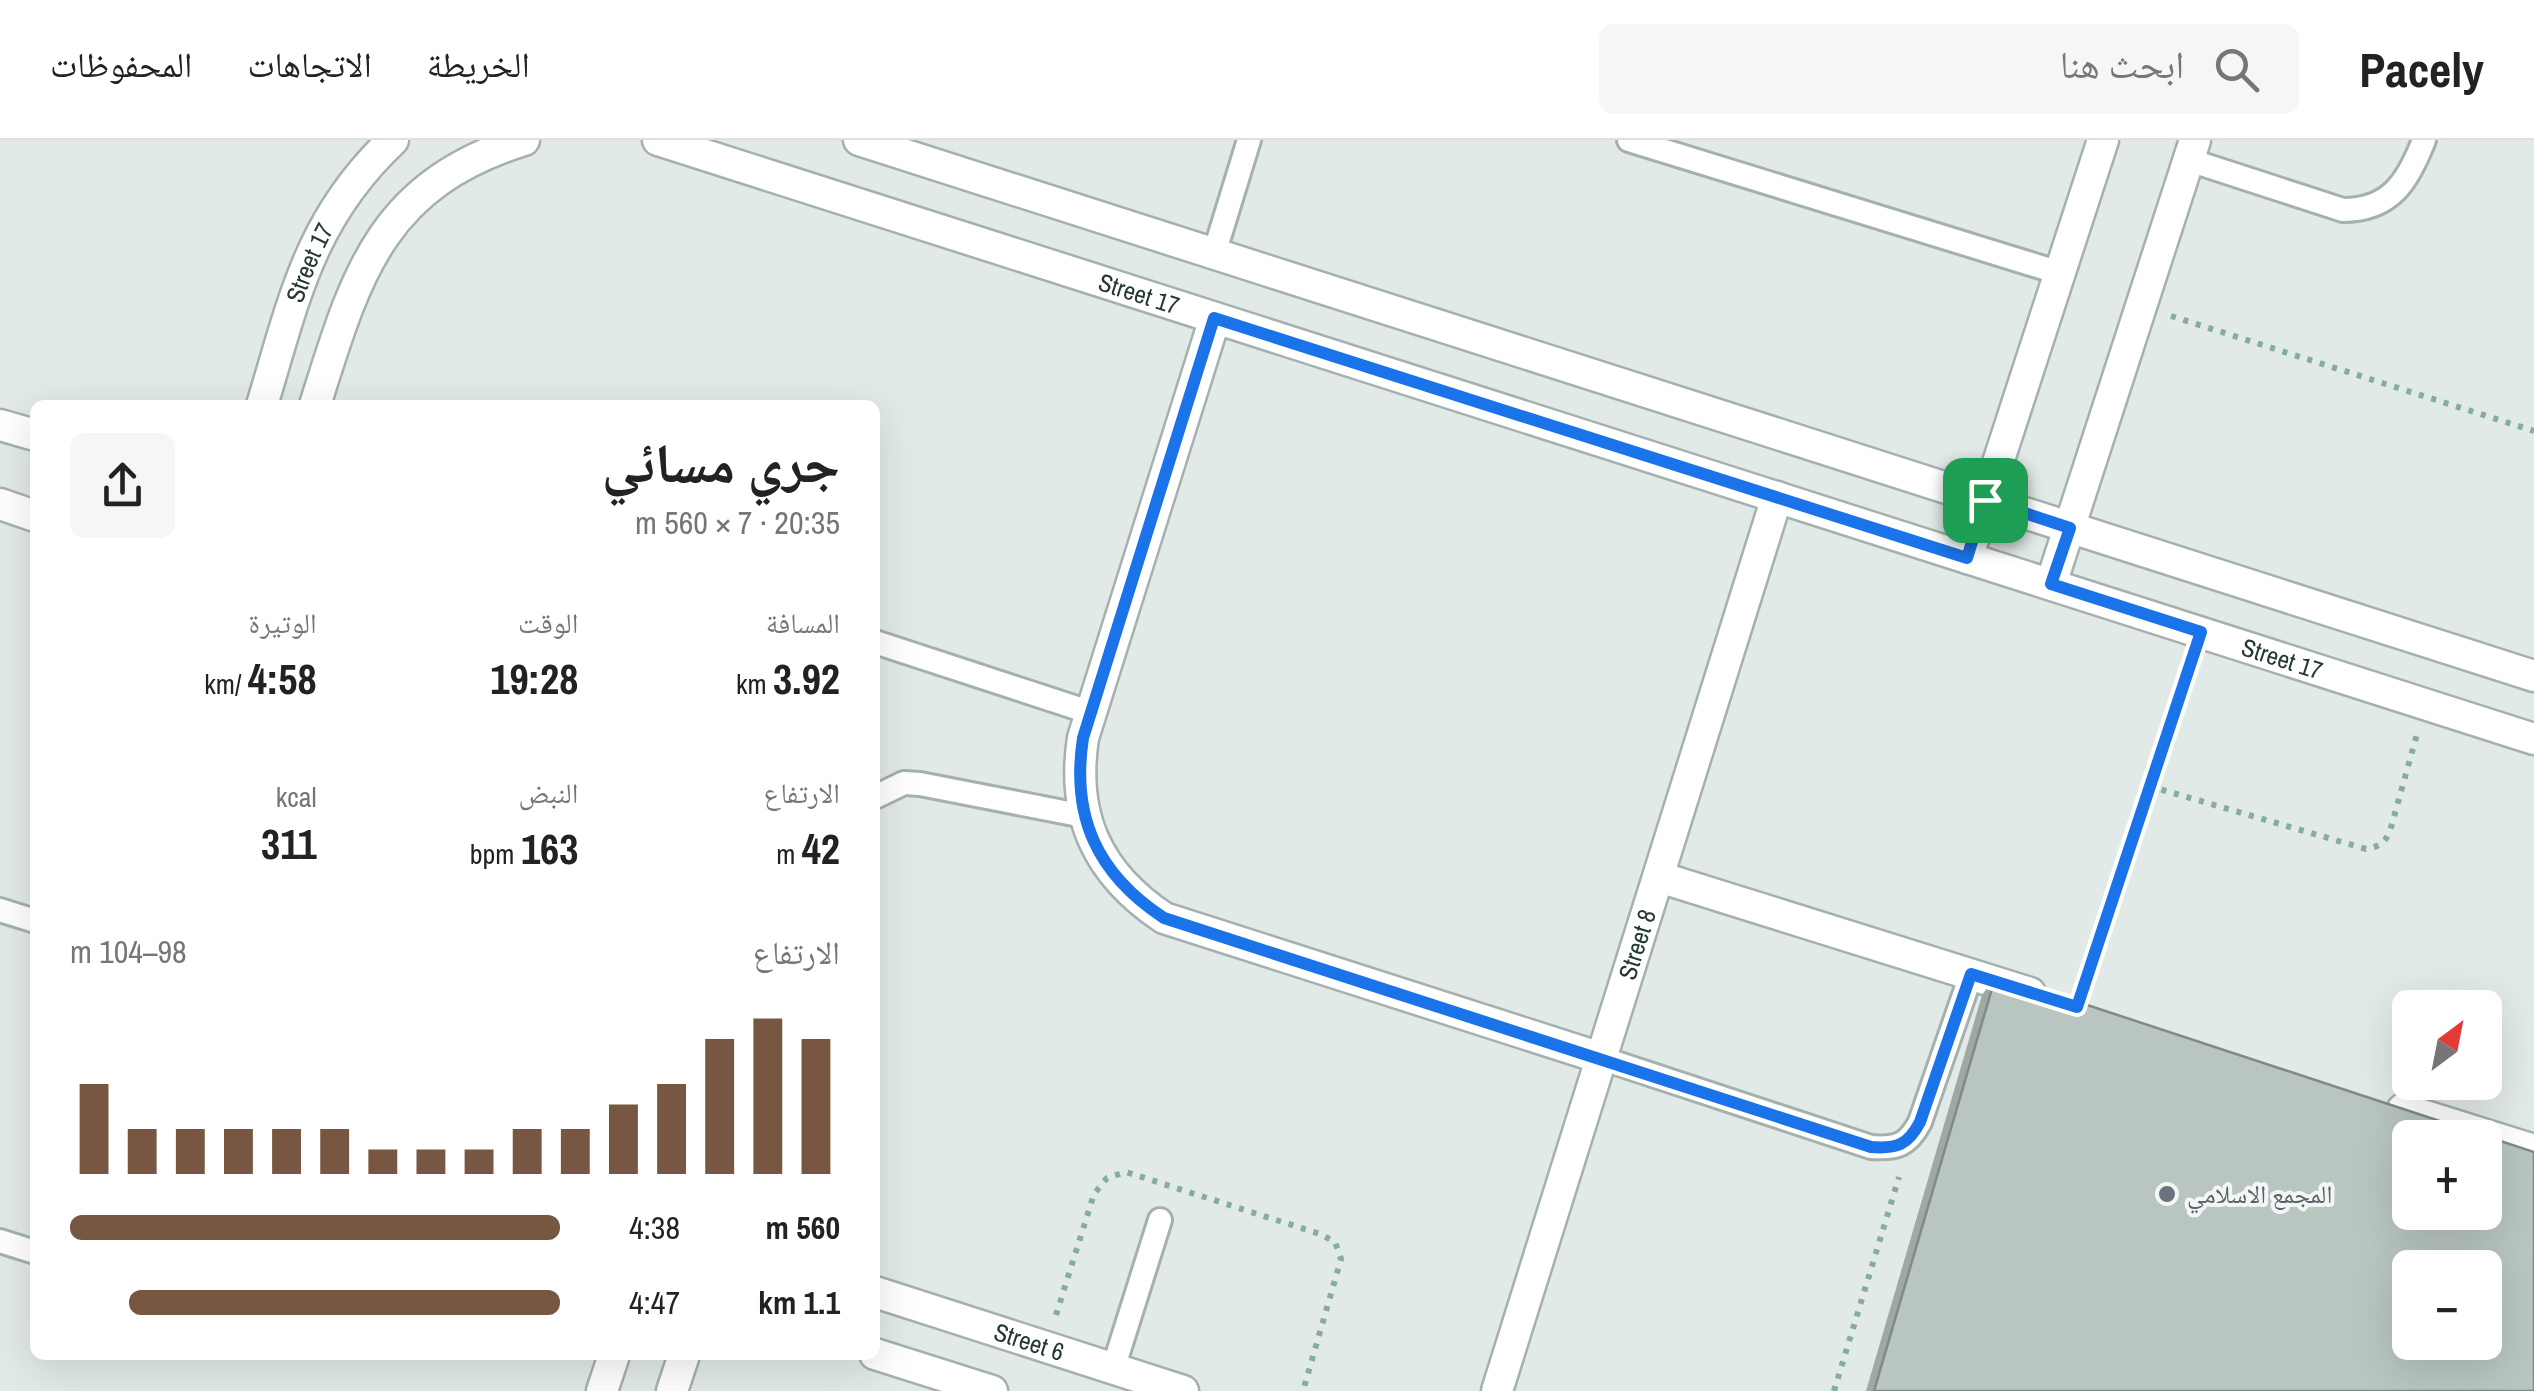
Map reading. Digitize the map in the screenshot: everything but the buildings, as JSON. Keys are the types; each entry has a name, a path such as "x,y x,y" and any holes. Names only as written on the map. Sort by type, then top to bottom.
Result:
{"street":[{"name":"Street 17","path":"264,400 305,265 347,191 394,140"},
{"name":"Street 17","path":"317,400 348,300 369,258 396,219 443,178 470,161 524,140"},
{"name":"Street 17","path":"658,140 2534,738"},
{"path":"860,140 2534,676"},
{"path":"1967,558 2103,140"},
{"path":"2051,584 2192,150"},
{"path":"1214,318 1079,764 1084,816 1100,853 1122,886 1164,918 1601,1058"},
{"path":"0,425 30,434"},
{"name":"Street 8","path":"1497,1391 1777,497"},
{"path":"0,504 30,514"},
{"path":"1659,877 2077,1007"},
{"path":"2382,1102 2534,1150"},
{"name":"Street 6","path":"880,1294 1183,1391"},
{"path":"880,1356 992,1391"},
{"path":"602,1391 612,1360"}],"lane":[{"path":"1214,254 1249,140"},
{"path":"1629,140 2060,273"},
{"path":"2192,150 2343,210 2358,210 2396,192 2406,181 2424,140"},
{"path":"880,644 1092,712"},
{"path":"880,795 904,783 920,784 1084,816"},
{"path":"0,910 30,919"},
{"path":"1601,1058 1871,1147 1892,1149 1910,1140 1920,1122 1971,974"},
{"path":"1113,1369 1160,1220"},
{"path":"0,1242 30,1251"}],"path":[{"path":"2141,307 2534,431"},
{"path":"2077,1007 2201,632"},
{"path":"2149,786 2366,849 2374,848 2390,831 2425,704"},
{"path":"1834,1391 1910,1140"},
{"path":"1045,1347 1094,1194 1108,1178 1126,1172 1335,1242 1341,1259 1304,1391"}],"place":[{"name":"المجمع الاسلامي","path":"2167,1194"}],"route":[{"path":"1214,318 1967,558 1985,500 2070,528 2051,584 2201,632 2077,1007 1971,974 1920,1122 1910,1140 1892,1149 1871,1147 1164,918 1122,886 1106,864 1084,816 1079,764 1083,738 1214,318"}]}
